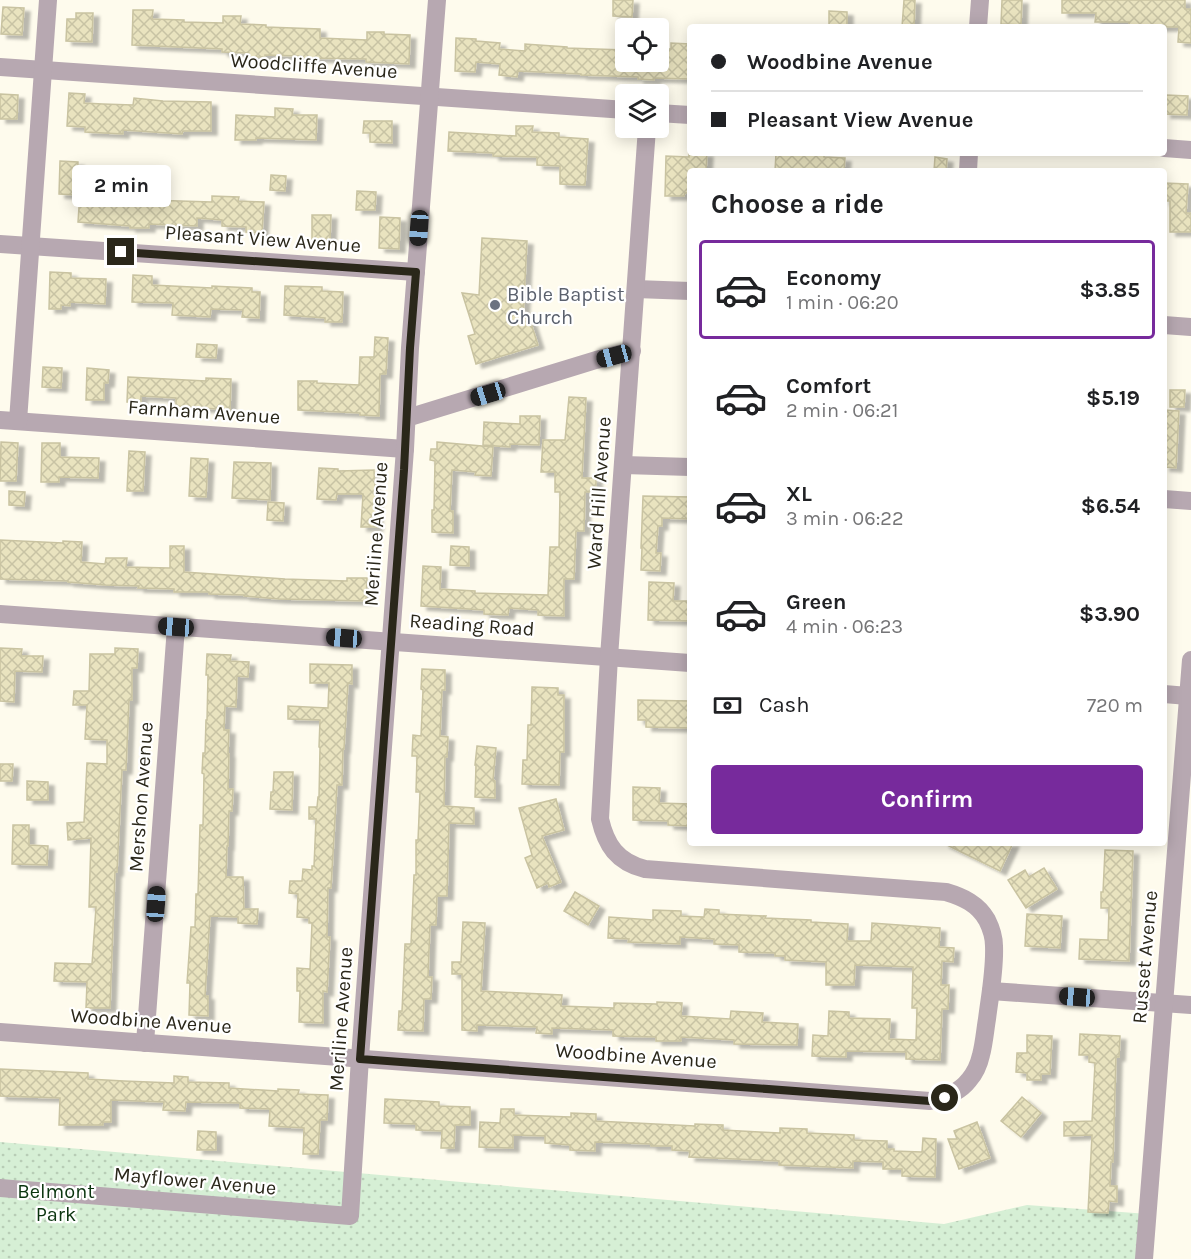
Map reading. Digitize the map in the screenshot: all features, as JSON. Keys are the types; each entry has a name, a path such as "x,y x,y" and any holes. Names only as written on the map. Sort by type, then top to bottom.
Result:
{"street":[{"path":"9,421 30,246 48,0"},
{"name":"Meriline Avenue","path":"350,1216 405,449 410,348 437,0"},
{"path":"978,24 980,0"},
{"name":"Woodcliffe Avenue","path":"0,67 615,109"},
{"path":"669,113 687,115"},
{"name":"Ward Hill Avenue","path":"620,856 610,847 603,834 600,819 609,657 646,138"},
{"path":"1167,148 1191,150"},
{"name":"Pleasant View Avenue","path":"0,244 416,272"},
{"path":"636,289 687,291"},
{"path":"1167,326 1191,327"},
{"path":"407,418 632,351"},
{"name":"Farnham Avenue","path":"9,421 405,449"},
{"path":"624,465 687,467"},
{"path":"1167,500 1191,501"},
{"name":"Reading Road","path":"0,614 687,663"},
{"name":"Mershon Avenue","path":"145,1043 176,627"},
{"name":"Russet Avenue","path":"1144,1259 1191,660"},
{"path":"1167,694 1188,696"},
{"name":"Woodbine Avenue","path":"0,1032 930,1101 945,1098 957,1092 978,1068 991,991 994,945 992,931 986,917 976,906 960,896 946,892 645,869 626,862 620,856"},
{"path":"991,991 1191,1005"},
{"name":"Mayflower Avenue","path":"0,1188 350,1216"}],"green space":[{"name":"Belmont Park","path":"0,1142 944,1224 1027,1205 1148,1214 1144,1259 0,1259"}],"building":[{"path":"613,0 633,0 632,17 613,16"},
{"path":"904,0 915,0 914,24 902,24"},
{"path":"1002,0 1022,0 1021,24 1001,24"},
{"path":"1062,0 1185,0 1185,9 1191,9 1191,43 1178,42 1179,27 1167,27 1167,24 1095,22 1096,13 1062,13"},
{"path":"3,7 24,8 22,35 1,34"},
{"path":"133,10 153,10 152,19 184,20 184,22 223,23 223,16 241,16 240,24 320,29 320,38 367,40 367,32 410,35 409,64 366,62 366,59 301,58 301,56 249,57 249,53 222,52 222,49 132,45"},
{"path":"829,11 847,12 847,24 829,24"},
{"path":"76,13 93,13 92,42 66,41 67,19 76,19"},
{"path":"456,38 500,43 499,49 525,51 525,44 615,50 615,72 669,72 671,43 687,44 687,79 654,78 654,80 638,79 638,77 518,71 517,77 499,75 500,64 476,62 475,72 455,71"},
{"path":"69,93 85,94 84,103 133,105 134,98 211,102 211,131 183,131 182,134 123,130 123,134 85,132 85,127 67,126"},
{"path":"0,94 18,95 17,119 0,119"},
{"path":"1167,95 1188,96 1187,115 1167,114"},
{"path":"275,108 293,109 292,115 317,115 316,140 256,138 256,140 235,140 236,115 275,117"},
{"path":"364,121 392,121 392,143 370,142 370,133 363,133"},
{"path":"516,126 533,126 532,132 559,133 559,137 588,139 585,185 560,184 560,166 537,165 537,157 493,156 493,153 448,151 449,132 516,136"},
{"path":"666,156 707,156 706,168 687,168 687,193 684,196 665,196"},
{"path":"776,156 845,158 844,168 775,168"},
{"path":"935,157 947,159 946,168 934,168"},
{"path":"60,161 78,162 77,195 59,194"},
{"path":"126,171 142,172 141,195 149,195 149,200 212,202 212,196 239,197 238,201 264,202 262,233 246,232 246,227 222,226 222,220 197,218 197,226 149,224 149,228 78,222 80,192 99,193 98,199 125,200"},
{"path":"271,175 286,176 285,191 270,190"},
{"path":"1167,183 1188,184 1186,213 1191,213 1191,232 1170,232 1170,201 1167,201"},
{"path":"357,191 376,192 375,210 356,210"},
{"path":"312,215 331,215 330,239 312,239"},
{"path":"380,217 400,218 399,249 379,248"},
{"name":"Bible Baptist Church","path":"482,238 527,241 523,319 529,317 538,345 476,364 468,336 475,334 462,293 479,295"},
{"path":"50,272 71,273 71,278 106,279 105,304 70,302 70,306 61,305 61,309 49,309"},
{"path":"133,275 152,276 152,285 252,288 252,292 260,292 259,318 242,317 243,310 211,309 210,317 172,315 173,303 132,302"},
{"path":"285,286 322,287 322,291 343,292 342,322 325,322 325,318 284,315"},
{"path":"375,337 388,338 386,374 380,374 379,416 298,410 298,381 359,385 360,357 374,357"},
{"path":"197,344 217,345 216,358 196,357"},
{"path":"43,367 62,368 61,388 42,387"},
{"path":"87,368 109,370 108,383 104,383 104,400 86,400"},
{"path":"128,377 206,381 206,378 231,379 230,410 176,406 176,398 141,396 141,402 127,402"},
{"path":"1170,390 1185,390 1184,407 1170,407"},
{"path":"569,397 586,398 582,478 596,478 596,492 585,492 584,531 576,531 574,579 564,579 564,616 538,615 538,610 509,608 508,615 484,614 484,610 421,606 423,566 441,567 440,589 475,591 475,593 548,595 550,547 559,547 560,492 555,492 555,472 541,472 543,440 565,440"},
{"path":"1167,410 1179,411 1176,468 1167,467"},
{"path":"520,416 540,416 539,445 510,444 510,447 483,445 484,422 520,424"},
{"path":"1,442 18,443 16,481 0,481"},
{"path":"437,442 493,447 491,476 452,470 450,511 453,511 453,533 432,532 435,461 430,460 431,449 437,449"},
{"path":"42,443 60,443 60,457 99,458 98,478 59,477 59,482 41,482"},
{"path":"129,451 145,452 143,491 127,491"},
{"path":"191,458 208,459 206,497 189,496"},
{"path":"234,462 271,463 270,500 232,498"},
{"path":"319,468 338,469 338,471 374,470 377,527 361,527 363,494 337,494 336,500 317,499"},
{"path":"9,491 25,492 24,506 9,505"},
{"path":"643,496 687,497 687,519 662,518 662,526 658,526 656,553 661,553 660,571 641,570"},
{"path":"268,502 284,503 283,521 267,520"},
{"path":"0,540 82,542 81,562 105,564 106,558 127,558 126,567 170,568 170,546 184,546 184,572 285,579 347,581 347,578 367,578 366,601 279,599 209,594 209,592 174,592 174,589 138,588 139,586 0,579"},
{"path":"451,546 469,547 469,566 450,565"},
{"path":"649,582 674,583 673,601 687,601 687,621 648,620"},
{"path":"0,648 22,649 21,656 43,656 42,672 15,671 14,702 0,701"},
{"path":"115,648 138,649 137,668 132,668 132,700 129,700 126,770 122,770 117,872 115,872 110,1008 86,1008 87,982 54,981 55,963 92,964 96,907 89,907 91,838 68,840 67,823 84,822 87,763 107,764 107,740 85,739 87,705 73,705 74,691 89,691 90,654 115,654"},
{"path":"207,654 231,655 230,661 249,662 248,677 237,676 236,707 225,706 224,730 229,730 228,789 233,789 232,811 229,811 226,877 243,877 244,909 258,909 257,924 238,923 238,917 210,916 205,996 208,996 208,1016 189,1015 190,983 187,983 191,927 195,927 196,894 198,894 200,825 203,825 204,774 202,773 207,720"},
{"path":"310,664 352,665 352,684 348,683 342,785 337,785 331,888 328,888 327,937 330,937 327,992 323,991 323,1023 299,1022 300,991 297,991 297,968 310,969 312,923 309,923 309,918 297,917 298,894 289,893 290,881 302,881 303,869 312,870 314,866 316,819 309,819 309,807 317,807 319,797 320,720 288,719 288,706 328,708 329,683 310,683"},
{"path":"422,669 445,670 440,736 448,737 447,757 445,757 444,806 474,808 474,824 449,823 447,896 437,896 436,925 430,925 428,977 432,977 431,999 424,999 423,1031 398,1030 399,1011 402,1011 405,944 411,944 414,875 416,875 420,792 416,792 417,756 412,756 413,735 421,736"},
{"path":"532,687 558,688 558,695 564,695 564,752 560,752 559,785 522,784 523,760 527,760 528,725 531,725"},
{"path":"638,700 687,701 687,728 646,727 646,720 638,720"},
{"path":"477,746 496,748 493,780 495,781 495,798 475,797"},
{"path":"0,764 13,764 12,781 0,781"},
{"path":"274,772 293,772 292,810 270,809"},
{"path":"27,781 48,782 48,800 27,800"},
{"path":"633,787 660,788 659,803 687,804 687,826 668,825 668,821 633,820"},
{"path":"556,799 564,830 542,836 561,882 549,887 548,883 537,888 525,858 532,855 519,808"},
{"path":"13,825 29,825 29,845 48,846 47,865 12,864"},
{"path":"949,846 1012,846 1000,871"},
{"path":"1105,850 1133,851 1129,961 1079,959 1080,939 1108,940 1109,908 1101,908"},
{"path":"1044,868 1057,889 1026,908 1008,880 1025,870 1029,877"},
{"path":"575,892 599,906 588,925 564,911"},
{"path":"705,909 719,910 719,914 848,924 847,941 871,941 872,923 940,928 939,947 954,948 953,962 942,961 941,985 949,985 948,1009 942,1009 940,1060 906,1059 906,1052 846,1051 846,1057 812,1056 813,1035 828,1036 829,1011 849,1012 849,1018 890,1019 889,1039 916,1040 917,1008 912,1008 913,967 855,965 854,985 826,985 826,962 785,960 785,956 775,956 775,953 739,952 739,945 714,944 714,939 680,937 680,944 628,942 629,939 608,938 609,917 653,920 653,910 681,911 681,916 704,917"},
{"path":"1027,914 1062,916 1060,948 1025,946"},
{"path":"463,922 485,923 481,991 562,995 561,1006 614,1008 614,1003 682,1003 681,1016 730,1019 731,1011 763,1013 762,1022 798,1024 797,1045 734,1044 734,1040 681,1037 681,1041 656,1041 656,1037 613,1036 613,1030 552,1028 552,1034 536,1033 537,1027 477,1025 477,1031 462,1030 462,974 452,974 452,962 461,962"},
{"path":"1080,1034 1120,1036 1119,1057 1116,1057 1113,1162 1111,1162 1110,1186 1117,1186 1117,1202 1109,1201 1108,1213 1088,1212 1092,1135 1064,1136 1064,1122 1092,1121 1095,1063 1089,1062 1089,1055 1079,1055"},
{"path":"1027,1035 1052,1036 1050,1074 1041,1074 1041,1080 1027,1080 1027,1073 1016,1072 1017,1053 1027,1053"},
{"path":"0,1069 88,1073 88,1079 124,1081 174,1083 174,1076 188,1077 188,1082 229,1083 229,1088 299,1090 298,1094 328,1095 327,1120 320,1120 318,1154 303,1154 304,1128 269,1126 270,1109 240,1108 240,1103 186,1102 185,1111 163,1110 164,1102 111,1100 111,1122 103,1122 103,1125 59,1125 60,1098 0,1096"},
{"path":"1022,1097 1041,1113 1021,1137 1001,1121"},
{"path":"385,1099 439,1102 439,1106 470,1107 470,1125 455,1125 454,1148 441,1148 442,1131 416,1130 416,1124 384,1123"},
{"path":"501,1109 514,1109 514,1115 571,1117 571,1113 596,1114 596,1121 695,1126 695,1124 723,1125 723,1130 780,1133 780,1128 807,1129 807,1133 854,1135 854,1140 887,1141 887,1149 894,1149 894,1151 922,1152 923,1138 936,1139 935,1177 902,1176 902,1169 883,1169 883,1162 853,1161 853,1168 779,1165 779,1161 689,1157 690,1151 672,1150 672,1146 651,1146 651,1144 595,1142 595,1151 570,1150 570,1145 545,1143 545,1136 513,1135 513,1148 479,1147 480,1122 500,1123"},
{"path":"977,1122 990,1158 959,1169 948,1139 957,1139 954,1131"},
{"path":"198,1131 216,1132 216,1150 197,1150"}],"place":[{"name":"Bible Baptist Church","path":"495,305"}],"route":[{"path":"121,252 416,272 404,470 360,1059 930,1101 945,1098"}]}
